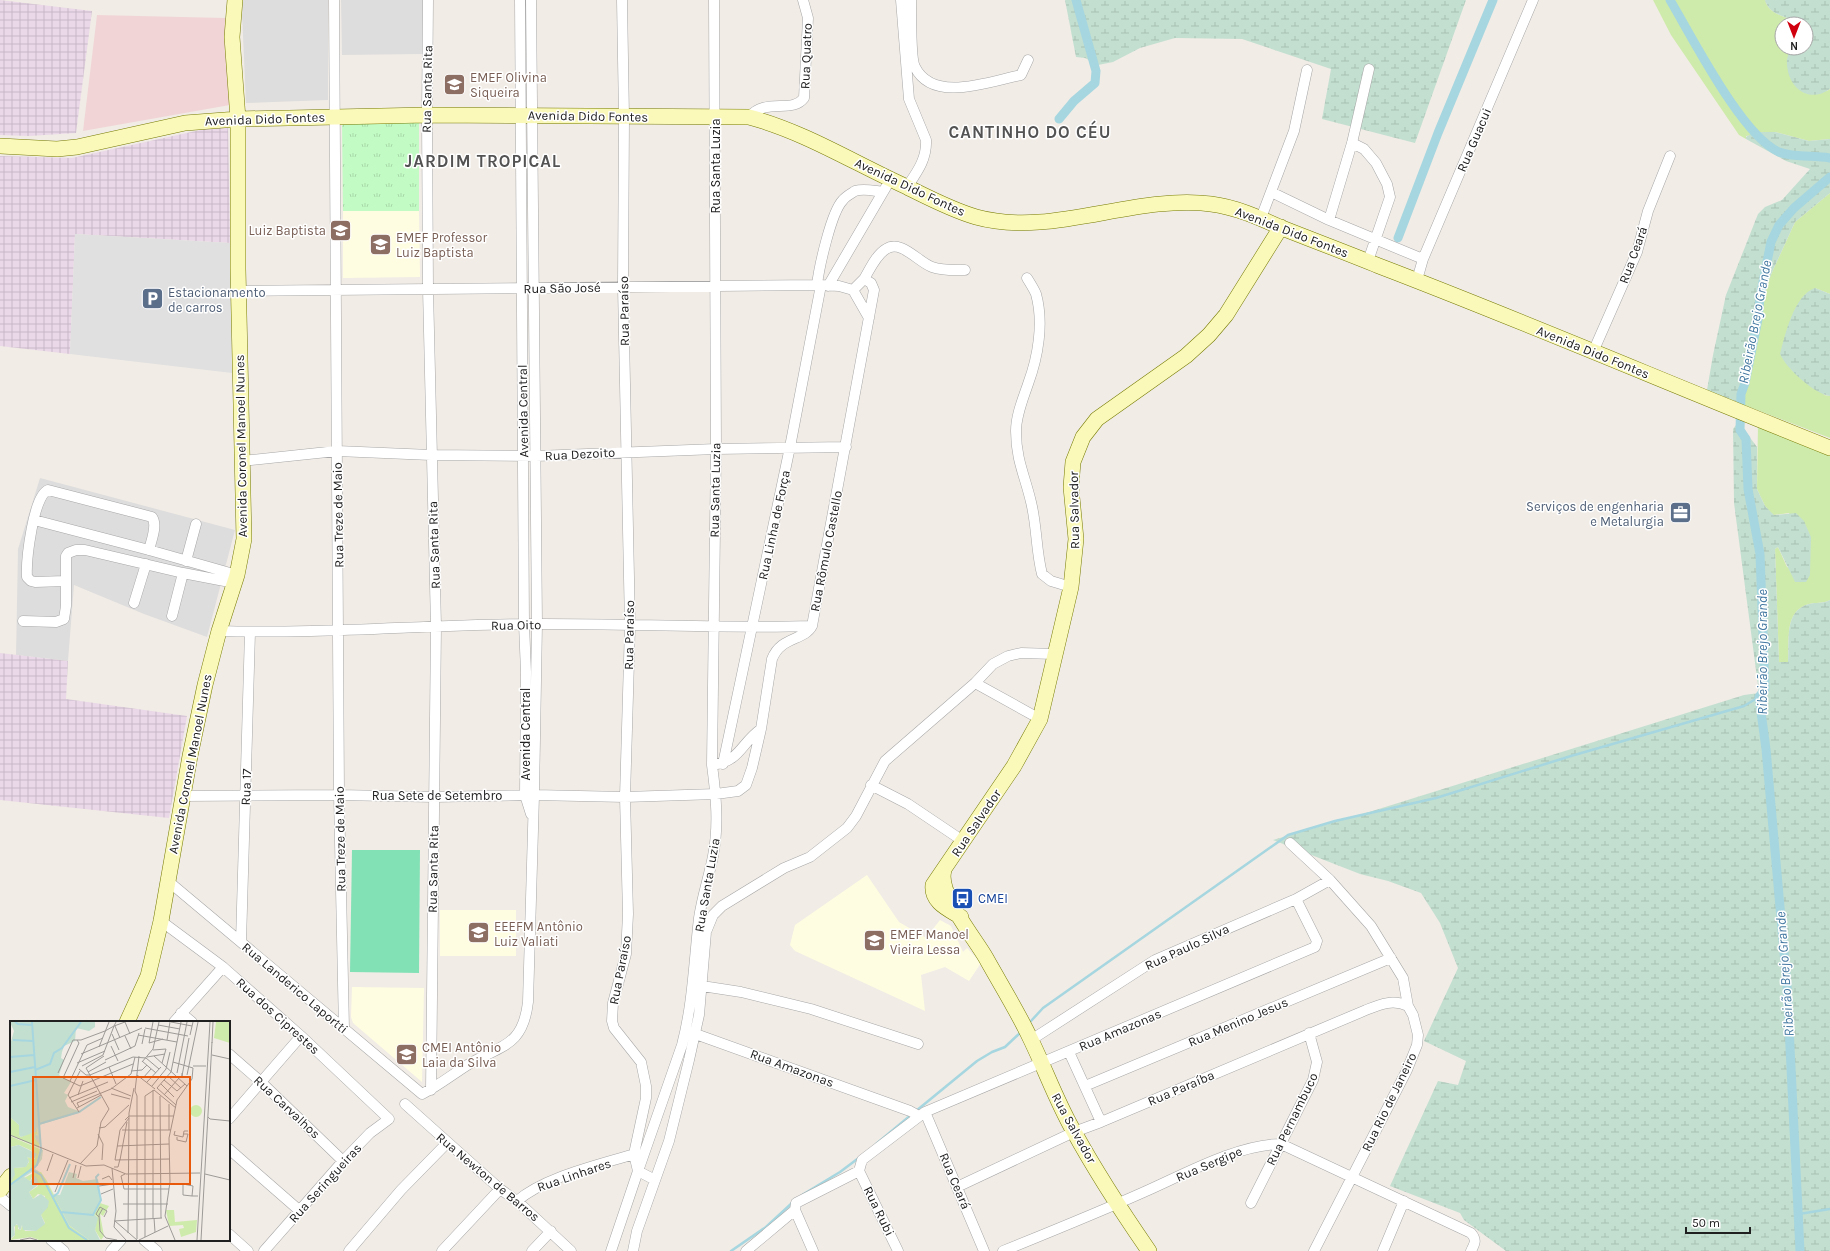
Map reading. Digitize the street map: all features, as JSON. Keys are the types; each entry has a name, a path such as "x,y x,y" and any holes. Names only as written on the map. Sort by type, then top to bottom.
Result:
{"street":[{"name":"Avenida Coronel Manoel Nunes","path":"127,1021 148,976 162,921 183,796 205,684 219,631 236,579 244,539 238,291 238,119 232,37 235,0"},
{"name":"Rua Treze de Maio","path":"334,0 339,794 344,1029"},
{"name":"Rua Santa Rita","path":"426,1092 434,797 436,626 428,289 426,115 428,0"},
{"name":"Avenida Central","path":"520,0 527,115 536,456 537,624 530,795"},
{"name":"Avenida Central","path":"426,1092 469,1064 513,1040 524,1025 528,1002 533,820 530,795 524,624 522,289 531,0"},
{"name":"Rua Paraíso","path":"622,0 624,117 623,287 630,626 625,797 628,934 626,954 613,1003 612,1021 614,1028 641,1062 646,1086 646,1098 634,1154 638,1171"},
{"name":"Rua Santa Luzia","path":"691,1033 699,919 715,840 716,794 712,766 716,449 714,287 714,0"},
{"name":"Rua Quatro","path":"748,117 758,109 798,104 804,98 808,18 803,0"},
{"path":"901,0 909,100 926,140 926,147 921,167 907,187"},
{"path":"911,0 914,66 921,76 939,87 953,89 1022,75 1028,60"},
{"name":"Rua Guacui","path":"1416,280 1423,259 1533,0"},
{"path":"1329,220 1352,143 1369,69"},
{"path":"1261,218 1294,131 1307,70"},
{"name":"Avenida Dido Fontes","path":"0,146 57,149 77,147 185,124 238,119 426,115 748,117 796,132 887,186 907,187 959,211 996,221 1022,222 1058,220 1104,211 1181,203 1212,204 1261,218 1830,448"},
{"path":"1352,143 1364,149 1376,163 1387,184 1390,197 1368,261"},
{"name":"Rua Ceará","path":"1593,352 1637,252 1648,211 1670,156"},
{"path":"822,285 818,272 837,209 843,200 855,192 887,186"},
{"name":"Rua Linha de Força","path":"722,764 790,447 822,285 887,186"},
{"path":"1271,192 1329,220 1423,259"},
{"name":"Rua Salvador","path":"1148,1251 1117,1204 1074,1132 1040,1064 1031,1040 982,950 961,917 936,900 932,891 932,885 944,870 1014,766 1040,719 1072,587 1076,539 1070,487 1073,462 1083,437 1097,419 1186,356 1210,334 1226,314 1281,227"},
{"path":"869,318 853,290 864,279 877,258 884,250 892,247 905,250 922,263 932,267 947,270 965,270"},
{"path":"1027,278 1036,294 1038,338 1036,363 1020,409 1016,429 1019,466 1031,501 1038,535 1042,574 1051,581 1072,587"},
{"name":"Rua Rômulo Castello","path":"716,794 738,791 746,785 752,768 761,729 772,659 776,650 791,639 806,633 812,626 874,290 871,283 864,279"},
{"name":"Rua São José","path":"238,291 822,285 839,286 853,290"},
{"name":"Rua Dezoito","path":"242,461 337,451 431,455 536,456 846,446"},
{"path":"65,581 35,582 31,581 27,577 28,555 34,520 39,501 42,495 48,490 146,514 155,520 149,550"},
{"path":"34,520 149,550 186,561 236,579"},
{"path":"186,561 196,524"},
{"path":"23,621 62,621 66,615 66,556 68,552 76,550 183,573 236,579"},
{"path":"134,602 146,564"},
{"path":"172,616 183,573"},
{"name":"Rua Oito","path":"219,631 339,631 436,626 524,624 630,626 714,625 752,628 812,626"},
{"name":"Rua 17","path":"241,942 250,632"},
{"path":"633,1251 637,1231 669,1141 702,986 706,932 713,915 722,906 740,894 784,868 810,857 847,828 856,816 885,761 894,751 975,683 993,664 1008,656 1022,653 1055,654"},
{"path":"975,683 1040,719"},
{"path":"712,766 722,764 732,759 749,738 761,729"},
{"path":"871,785 908,804 963,841"},
{"name":"Rua Sete de Setembro","path":"183,796 339,794 434,797 530,795 625,797 716,794"},
{"name":"Rua Rio de Janeiro","path":"1290,842 1330,880 1371,926 1403,978 1408,1006 1413,1015 1418,1035 1417,1045 1407,1070 1314,1251"},
{"name":"Rua Paulo Silva","path":"1031,1040 1155,960 1296,899 1330,880"},
{"name":"Rua Landerico Laportti","path":"168,881 344,1029 426,1092"},
{"name":"Rua Amazonas","path":"746,1251 795,1210 796,1203 798,1201 859,1170 862,1160 918,1113 1069,1052 1315,947 1317,941 1296,899"},
{"name":"Rua dos Ciprestes","path":"162,921 223,967 301,1036 389,1119"},
{"name":"Rua Menino Jesus","path":"1085,1086 1391,958"},
{"path":"175,1021 223,967"},
{"path":"702,986 741,992 811,1009 918,1044"},
{"name":"Rua Paraíba","path":"957,1187 1074,1132 1309,1033 1390,1002 1399,1002 1408,1006"},
{"path":"182,1013 191,1021"},
{"path":"611,1251 638,1171 691,1033"},
{"name":"Rua Amazonas","path":"691,1033 918,1113"},
{"name":"Rua Pernambuco","path":"1251,1203 1317,1070 1317,1062 1309,1033"},
{"path":"230,1118 260,1081 301,1036"},
{"path":"1069,1052 1100,1122"},
{"name":"Rua Carvalhos","path":"230,1055 260,1081 343,1161"},
{"name":"Rua Newton de Barros","path":"405,1104 447,1143 551,1231 571,1251"},
{"name":"Rua Ceará","path":"918,1113 957,1187 984,1251"},
{"name":"Rua Seringueiras","path":"264,1251 370,1132 389,1119"},
{"path":"349,1251 401,1190 447,1143"},
{"name":"Rua Sergipe","path":"1003,1251 1242,1150 1268,1144 1280,1144"},
{"path":"1280,1144 1471,1233 1475,1237 1473,1247"},
{"path":"230,1150 300,1211"},
{"name":"Rua Linhares","path":"517,1201 527,1192 546,1183 634,1154"},
{"name":"Rua Rubi","path":"859,1170 898,1251"},
{"path":"638,1171 655,1180"},
{"path":"0,1190 10,1177"},
{"path":"442,1251 500,1189"},
{"path":"0,1197 10,1205"},
{"path":"1383,1251 1404,1201"},
{"path":"795,1210 813,1251"},
{"path":"532,1251 551,1231"},
{"path":"230,1235 248,1251"},
{"path":"52,1241 64,1251"},
{"path":"111,1251 120,1241"},
{"path":"145,1241 157,1251"}],"shaded area":[{"path":"0,0 92,11 76,133 29,136 0,135"},
{"path":"243,0 328,0 328,100 246,103 242,14"},
{"path":"341,0 424,0 423,54 342,55"},
{"path":"97,15 226,18 230,105 83,131"},
{"path":"228,124 230,243 75,234 70,354 0,346 0,156 72,158"},
{"name":"EMEF Professor Luiz Baptista","path":"343,211 419,211 420,277 343,278"},
{"name":"Estacionamento de carros","path":"75,234 230,243 232,373 70,354"},
{"path":"40,478 235,530 207,637 144,614 74,585 68,661 16,655 18,549"},
{"path":"0,653 68,661 66,699 187,716 169,818 0,800"},
{"name":"EMEF Manoel Vieira Lessa","path":"867,875 899,922 926,938 940,920 951,926 963,952 967,948 981,963 969,981 945,967 921,975 925,1011 795,951 790,945 795,925"},
{"name":"EEEFM Antônio Luiz Valiati","path":"440,910 516,910 516,956 440,956"},
{"name":"CMEI Antônio Laia da Silva","path":"352,987 424,988 422,1082 353,1023 351,1017"}],"green space":[{"path":"1065,0 1466,0 1415,143 1322,119 1331,69 1242,39 1175,38 1140,48 1113,62 1098,65 1085,58 1076,57"},
{"path":"1653,0 1765,0 1769,8 1782,16 1774,16 1774,56 1788,56 1787,64 1827,91 1830,89 1830,139 1809,141 1775,132 1746,136 1746,139 1739,135 1671,35"},
{"path":"1765,0 1830,0 1830,89 1815,95 1807,94 1796,86 1788,73 1788,56 1814,56 1814,16 1782,16 1769,8"},
{"path":"419,121 419,211 343,211 342,122"},
{"path":"1754,132 1775,132 1809,141 1830,139 1830,193 1795,222 1752,321 1744,405 1707,390 1726,295 1758,214 1765,207 1782,200 1810,169 1786,161 1746,139 1746,137"},
{"path":"1830,193 1830,294 1815,288 1824,395 1830,396 1830,438 1744,405 1752,321 1795,222"},
{"path":"1815,288 1830,294 1830,396 1816,391 1801,380 1783,360 1780,354 1796,307 1808,292"},
{"path":"1758,424 1830,453 1830,600 1809,604 1795,613 1791,620 1788,663 1779,662 1775,549 1778,547 1787,567 1810,574 1810,560 1789,513 1773,515 1765,506 1757,489"},
{"path":"1736,425 1742,427 1757,447 1757,489 1765,506 1774,515 1796,513 1804,521 1811,537 1810,575 1806,582 1795,582 1778,547 1775,549 1779,662 1788,662 1791,620 1795,613 1809,604 1830,600 1830,1251 1506,1251 1464,1220 1460,1213 1390,1186 1438,1081 1458,1085 1466,1061 1424,1041 1458,968 1440,923 1421,893 1388,881 1360,874 1273,840 1366,813 1744,695 1759,693 1734,503 1733,429"},
{"path":"352,850 420,850 419,973 350,972"}],"waterway":[{"path":"1059,119 1074,101 1095,83 1096,71 1076,0"},
{"path":"1398,238 1438,133 1493,0"},
{"path":"1670,0 1704,60 1734,107 1749,127 1765,142 1779,152 1798,156 1830,158"},
{"name":"Ribeirão Brejo Grande","path":"1800,1251 1787,986 1766,749 1759,697 1765,689 1760,554 1748,489 1746,439 1740,430 1741,394 1745,383 1758,319 1760,297 1771,242 1779,225 1794,208 1830,177"},
{"path":"1031,1021 1043,1008 1288,835 1335,821 1436,798 1571,756 1744,706 1759,697"},
{"path":"916,1111 977,1061 992,1052 1005,1047 1021,1032"},
{"path":"876,1144 911,1115"},
{"path":"802,1195 840,1172 860,1157"},
{"path":"731,1251 766,1227 792,1203"},
{"path":"1799,1214 1830,1209"}],"place":[{"name":"EMEF Olivina Siqueira","path":"455,84"},
{"name":"Luiz Baptista","path":"341,230"},
{"name":"EMEF Professor Luiz Baptista","path":"381,244"},
{"name":"Estacionamento de carros","path":"152,299"},
{"name":"Serviços de engenharia e Metalurgia","path":"1680,513"},
{"name":"CMEI","path":"962,898"},
{"name":"EEEFM Antônio Luiz Valiati","path":"478,933"},
{"name":"EMEF Manoel Vieira Lessa","path":"875,941"},
{"name":"CMEI Antônio Laia da Silva","path":"406,1054"}],"district":[{"name":"CANTINHO DO CÉU","path":"1030,132"},
{"name":"JARDIM TROPICAL","path":"483,161"}]}
